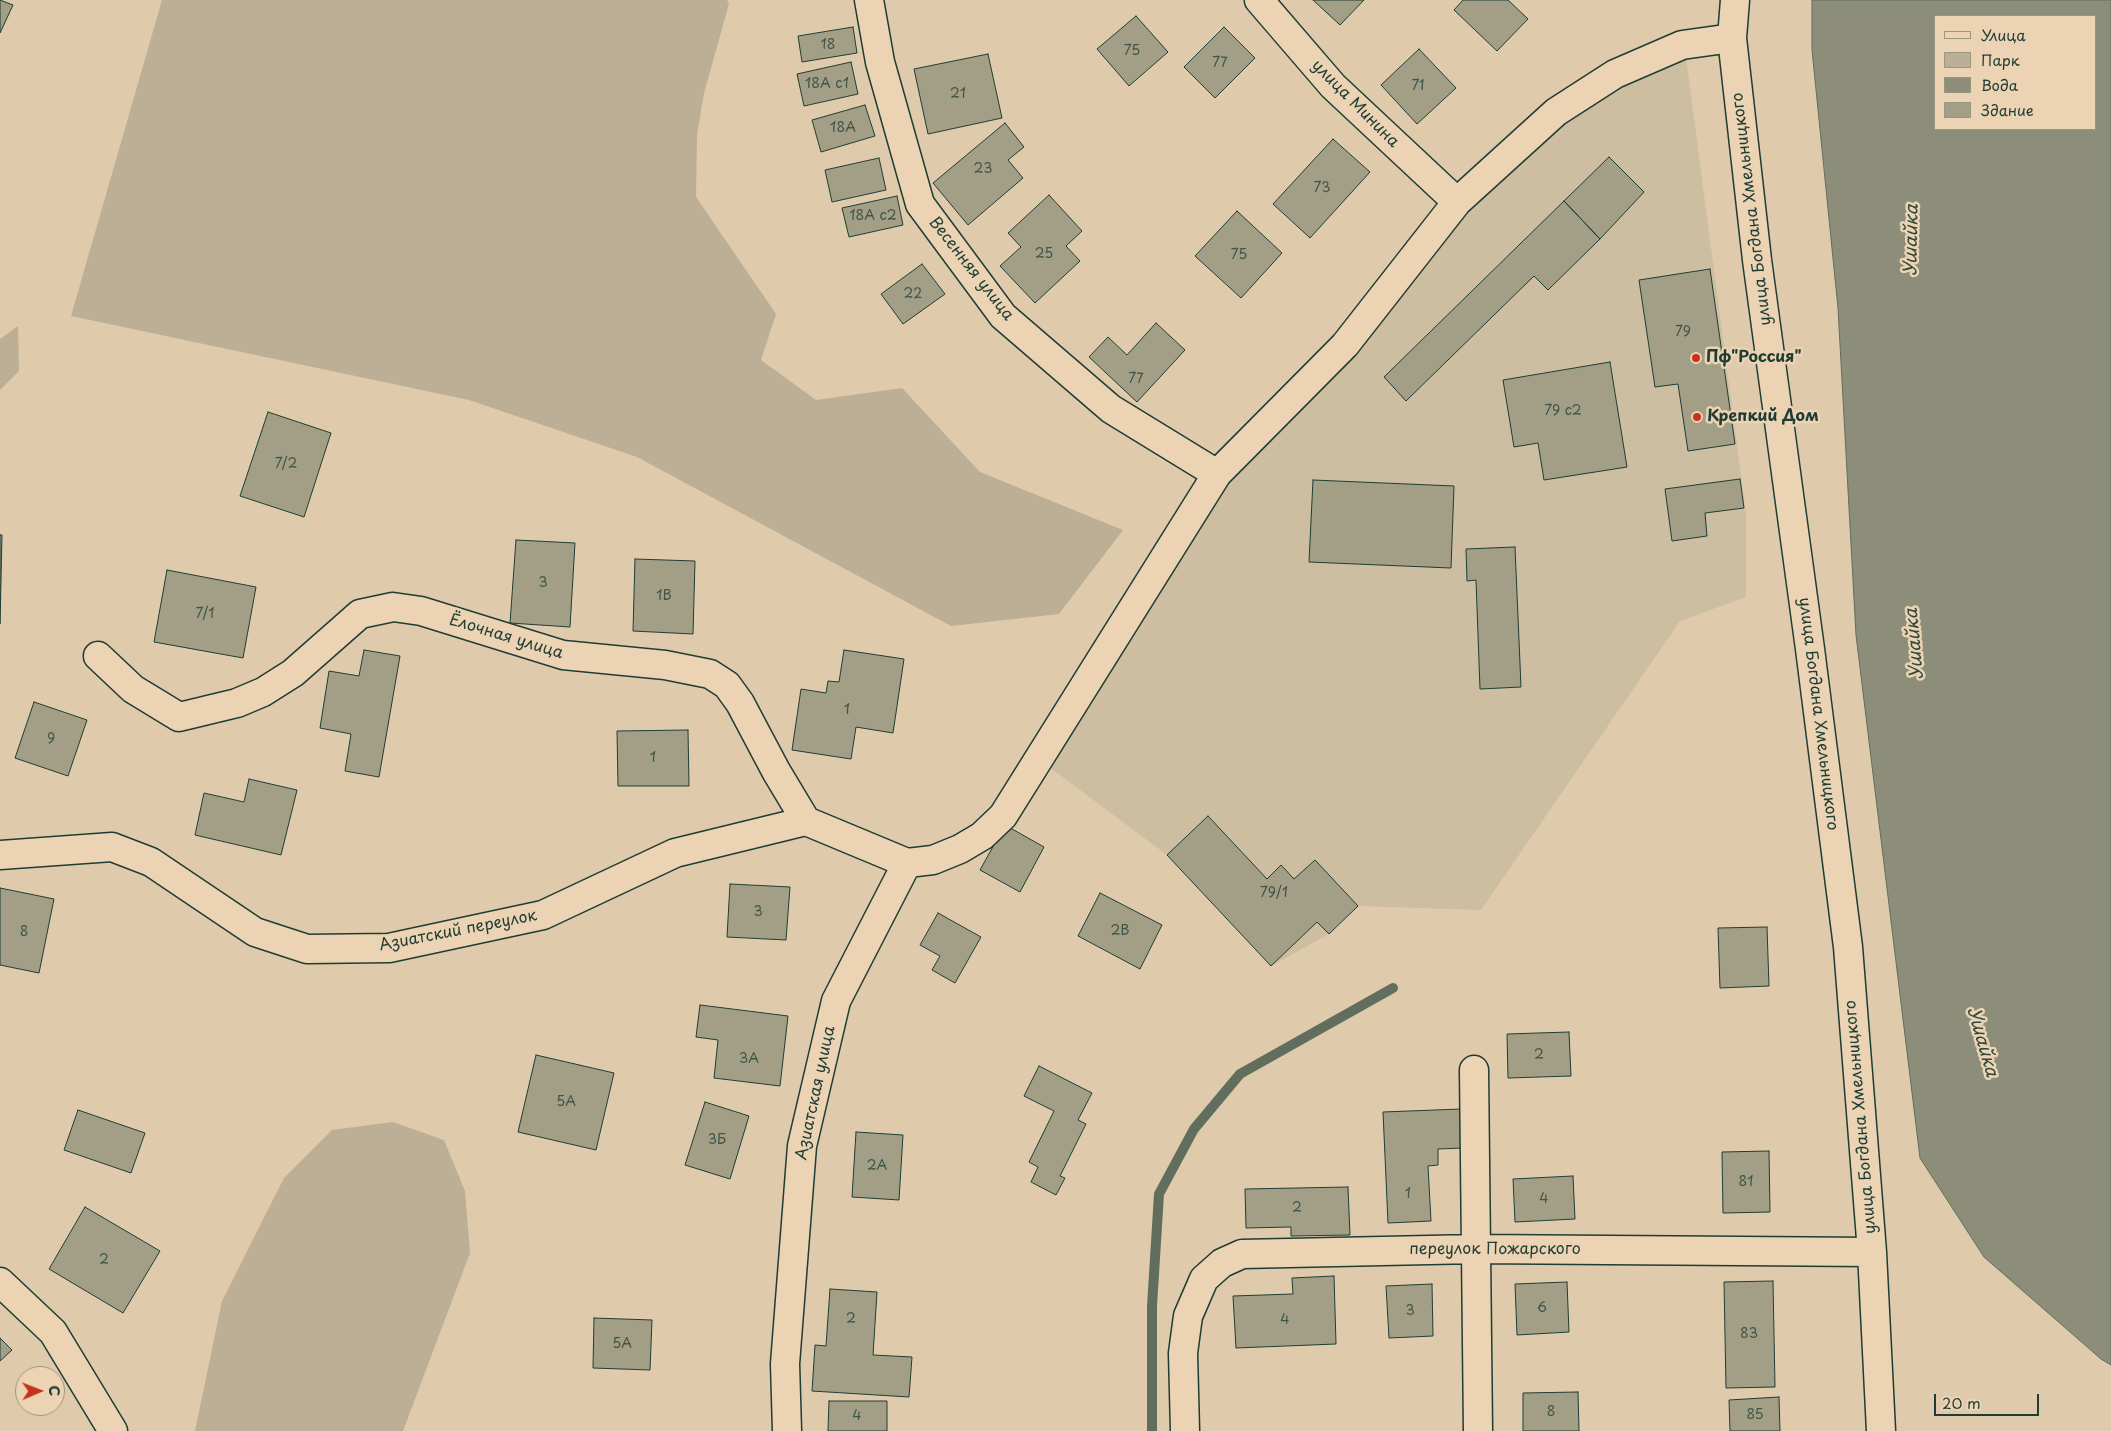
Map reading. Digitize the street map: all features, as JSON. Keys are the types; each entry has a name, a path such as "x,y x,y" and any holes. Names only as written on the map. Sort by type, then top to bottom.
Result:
{"street":[{"name":"Весенняя улица","path":"869,0 880,62 920,204 1003,316 1111,409 1217,474"},
{"name":"улица Минина","path":"1259,0 1333,86 1457,202"},
{"name":"улица Богдана Хмельницкого","path":"1735,0 1732,38 1756,260 1848,947 1872,1252 1881,1431"},
{"path":"806,820 907,863 933,860 960,849 982,836 1003,816 1217,474 1345,345 1457,202 1556,112 1615,74 1682,45 1732,38"},
{"name":"Ёлочная улица","path":"98,656 133,689 179,717 236,703 263,692 293,674 360,614 393,607 421,611 563,656 665,665 710,674 727,685 740,703 776,771 806,820"},
{"name":"Азиатский переулок","path":"0,854 112,847 151,862 255,932 307,948 389,948 543,915 675,853 806,820"},
{"name":"Азиатская улица","path":"787,1431 785,1364 802,1146 836,1001 907,863"},
{"path":"1474,1070 1478,1431"},
{"name":"переулок Пожарского","path":"1185,1431 1183,1352 1188,1316 1204,1279 1222,1263 1242,1254 1476,1249 1872,1252"},
{"path":"0,1282 53,1332 113,1431"}],"shaded area":[{"path":"1685,50 1746,514 1746,597 1680,621 1481,910 1358,906 1329,934 1271,966 1167,855 1048,766 1227,474 1353,354 1466,215 1564,112"}],"green space":[{"path":"162,0 727,0 729,4 704,93 697,135 696,197 776,314 761,360 816,400 902,388 980,472 1123,530 1059,614 951,626 637,457 469,400 71,316"},
{"path":"18,326 19,371 0,390 0,339"},
{"path":"393,1122 444,1140 465,1191 470,1253 403,1431 195,1431 222,1301 284,1178 332,1130"}],"water":[{"name":"Ушайка","path":"1812,0 2111,0 2111,1365 2101,1359 1984,1257 1920,1158 1856,635 1838,308 1812,50"}],"building":[{"path":"0,0 13,5 0,33"},
{"path":"1313,0 1364,0 1340,25"},
{"path":"1463,0 1508,0 1528,19 1497,51 1454,10"},
{"path":"1136,16 1168,52 1129,86 1097,49"},
{"path":"853,27 857,53 802,62 798,36"},
{"path":"1224,27 1255,58 1215,98 1184,67"},
{"path":"1419,49 1456,88 1417,124 1381,85"},
{"path":"988,54 1002,118 928,134 914,69"},
{"path":"851,62 858,94 804,106 797,74"},
{"path":"865,105 875,136 821,152 812,120"},
{"path":"1005,123 1024,147 1008,160 1023,178 968,225 933,183"},
{"path":"1333,139 1370,172 1310,238 1273,204"},
{"path":"1609,157 1644,192 1600,239 1564,201"},
{"path":"879,158 886,190 832,202 825,170"},
{"path":"1049,195 1082,231 1066,246 1080,261 1035,303 1000,266 1021,247 1008,233"},
{"path":"897,196 903,225 849,237 842,208"},
{"path":"1564,201 1600,239 1548,290 1534,276 1406,401 1384,377"},
{"path":"1237,211 1282,253 1241,298 1195,256"},
{"path":"922,264 945,294 903,324 881,294"},
{"path":"1710,269 1735,444 1688,451 1678,384 1655,387 1639,280"},
{"path":"1156,323 1185,350 1137,402 1089,357 1108,337 1127,355"},
{"path":"1610,362 1627,467 1544,480 1538,443 1514,447 1503,380"},
{"path":"268,412 331,433 304,517 240,496"},
{"path":"1740,479 1744,508 1705,513 1707,536 1672,541 1665,489"},
{"path":"1313,480 1454,486 1451,568 1309,562"},
{"path":"0,535 2,535 0,624"},
{"path":"516,540 575,543 570,627 510,623"},
{"path":"1515,547 1521,687 1480,689 1476,580 1467,581 1466,549"},
{"path":"635,559 695,561 693,634 633,631"},
{"path":"167,570 256,587 243,658 154,642"},
{"path":"364,650 400,656 379,777 345,771 351,734 320,728 329,671 359,676"},
{"path":"844,650 904,659 893,733 856,727 851,759 792,750 801,689 826,693 828,681 839,682"},
{"path":"34,702 87,720 68,776 15,758"},
{"path":"688,730 689,786 618,786 617,731"},
{"path":"249,779 297,790 281,855 195,835 204,793 244,802"},
{"path":"1208,816 1267,879 1281,865 1294,879 1315,860 1358,906 1329,934 1317,922 1271,966 1167,855"},
{"path":"1005,825 1044,847 1020,892 980,870"},
{"path":"730,884 790,887 786,940 727,937"},
{"path":"0,888 54,899 39,973 0,965"},
{"path":"1100,893 1162,925 1140,969 1078,936"},
{"path":"938,913 981,937 955,983 932,970 940,956 920,945"},
{"path":"1767,927 1769,986 1720,988 1718,928"},
{"path":"700,1005 788,1016 780,1086 714,1078 718,1040 696,1037"},
{"path":"1569,1032 1571,1076 1508,1078 1507,1034"},
{"path":"536,1055 614,1073 596,1150 518,1132"},
{"path":"1039,1066 1092,1093 1078,1120 1086,1124 1060,1176 1065,1178 1056,1195 1031,1182 1038,1167 1029,1162 1054,1111 1024,1096"},
{"path":"705,1102 749,1116 730,1179 685,1165"},
{"path":"1461,1109 1463,1148 1438,1149 1438,1165 1428,1166 1431,1221 1388,1223 1383,1112"},
{"path":"78,1110 145,1133 131,1173 64,1150"},
{"path":"856,1132 903,1135 899,1200 852,1197"},
{"path":"1769,1151 1770,1212 1723,1213 1722,1152"},
{"path":"1573,1176 1575,1219 1515,1222 1513,1179"},
{"path":"1348,1187 1350,1235 1291,1236 1291,1227 1246,1228 1245,1189"},
{"path":"85,1207 160,1251 123,1313 49,1269"},
{"path":"1334,1276 1336,1344 1236,1348 1233,1296 1293,1294 1292,1278"},
{"path":"1773,1281 1775,1387 1726,1388 1724,1282"},
{"path":"1567,1282 1569,1332 1517,1335 1515,1284"},
{"path":"1432,1284 1433,1336 1389,1338 1386,1286"},
{"path":"830,1289 877,1292 873,1355 912,1357 909,1397 812,1391 815,1345 826,1346"},
{"path":"594,1318 652,1320 650,1370 593,1368"},
{"path":"0,1338 12,1350 0,1361"},
{"path":"1578,1392 1579,1431 1523,1431 1523,1393"},
{"path":"1779,1397 1780,1431 1730,1431 1729,1400"},
{"path":"829,1401 887,1401 887,1431 828,1431"}],"waterway":[{"path":"1152,1431 1152,1306 1159,1194 1194,1129 1240,1074 1393,988"}],"place":[{"name":"Пф\"Россия\"","path":"1696,358"},
{"name":"Крепкий Дом","path":"1697,417"}]}
